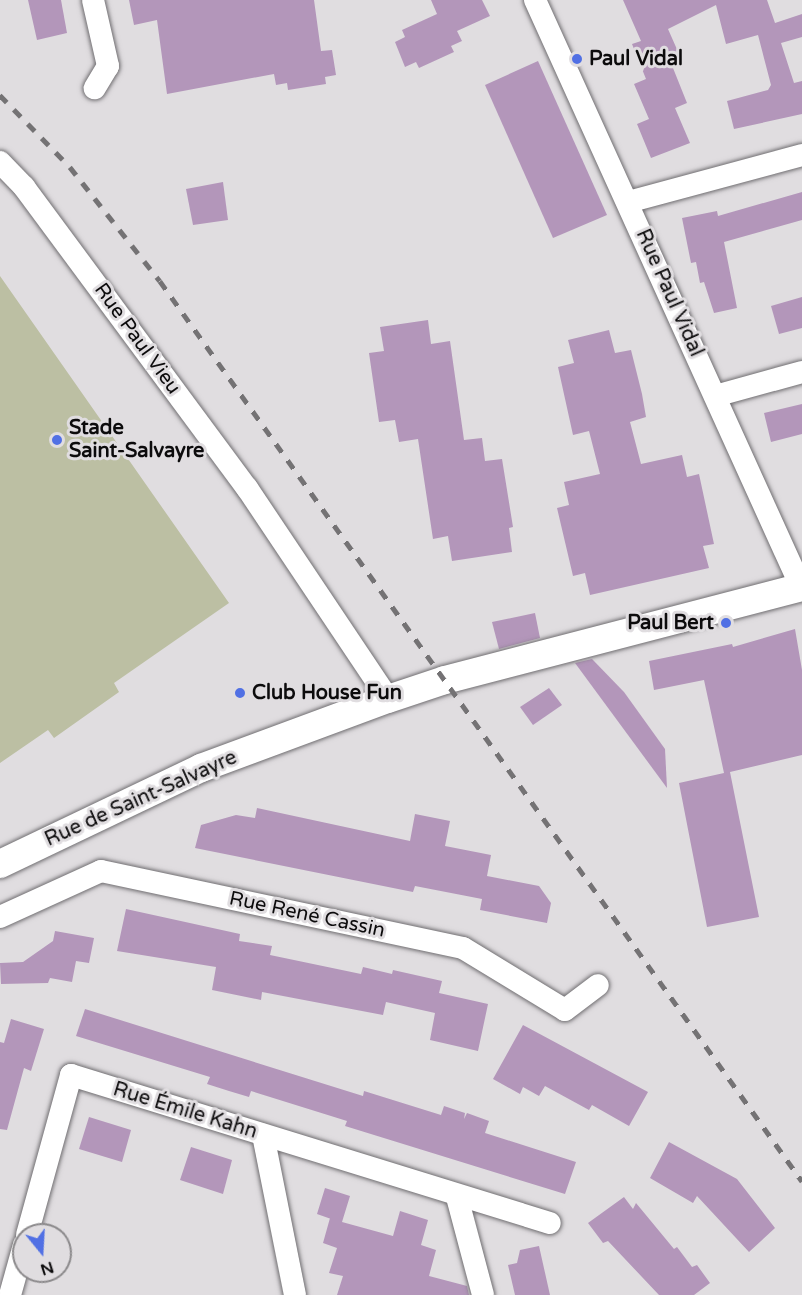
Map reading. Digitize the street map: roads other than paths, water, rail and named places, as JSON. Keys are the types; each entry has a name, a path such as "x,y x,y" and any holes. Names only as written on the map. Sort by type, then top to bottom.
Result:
{"street":[{"path":"93,0 108,66 95,88"},
{"name":"Rue Paul Vidal","path":"535,0 802,587"},
{"path":"628,202 802,155"},
{"name":"Rue Paul Vieu","path":"0,162 24,187 247,488 388,699"},
{"path":"715,396 802,372"},
{"name":"Rue de Saint-Salvayre","path":"0,864 201,768 344,719 388,699 445,680 802,587"},
{"name":"Rue René Cassin","path":"0,917 101,871 463,948 565,1010 598,985"},
{"name":"Rue Émile Kahn","path":"30,1223 71,1075 457,1197 550,1223"},
{"path":"264,1136 295,1295"},
{"path":"457,1197 483,1295"}],"railway":[{"path":"0,95 70,167 160,281 802,1181"}],"place":[{"name":"Paul Vidal","path":"577,59"},
{"name":"Stade Saint-Salvayre","path":"57,440"},
{"name":"Paul Bert","path":"726,623"},
{"name":"Club House Fun","path":"240,693"}]}
